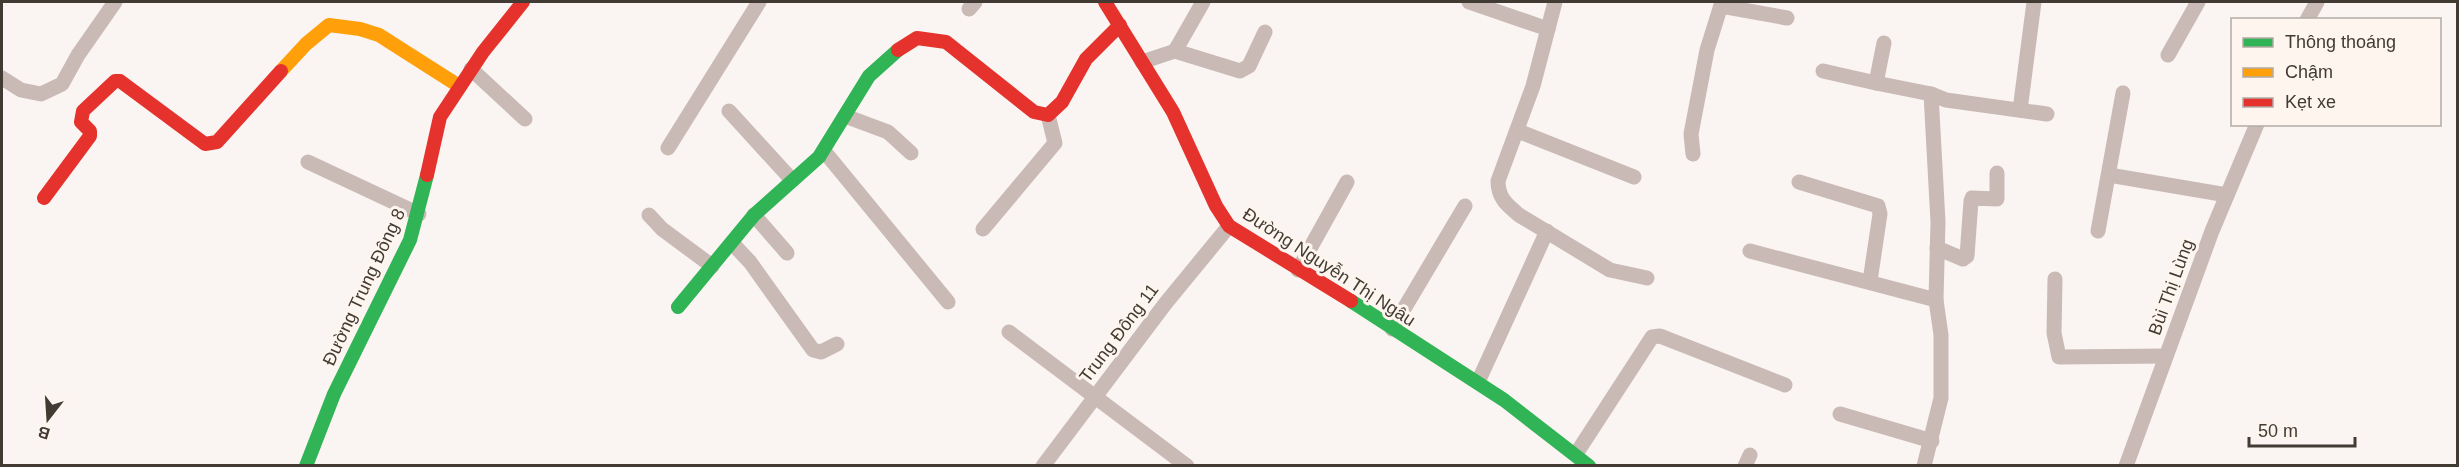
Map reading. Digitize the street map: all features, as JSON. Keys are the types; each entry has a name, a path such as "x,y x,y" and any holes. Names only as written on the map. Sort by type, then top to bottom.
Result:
{"street":[{"path":"2,78 21,90 41,94 62,84 78,55 116,2"},
{"name":"Đường Trung Đông 8","path":"306,465 334,394 390,276 410,240 419,214 440,117 471,69 523,2"},
{"path":"668,148 759,2"},
{"name":"Đường Nguyễn Thị Ngâu","path":"1105,2 1173,111 1211,195 1229,226 1478,382 1540,424 1589,465"},
{"path":"1174,51 1203,2"},
{"path":"1469,2 1548,29"},
{"path":"1555,2 1518,131 1498,182 1498,193 1506,205 1610,270 1647,278"},
{"path":"2020,110 2034,2"},
{"path":"2168,55 2198,2"},
{"path":"2308,18 2317,2"},
{"path":"1693,154 1691,134 1707,50 1722,4 1787,18"},
{"path":"44,198 90,136 90,131 81,122 83,111 115,81 120,81 205,144 217,142 306,44 329,25 360,29 379,35 459,86"},
{"path":"1048,115 1062,102 1086,59 1120,25"},
{"path":"1142,62 1174,51 1240,71 1249,66 1265,32"},
{"path":"678,307 754,215 824,151 869,76 901,48 917,38 932,38 946,42 962,52 1034,112 1048,115"},
{"path":"1876,83 1884,43"},
{"path":"471,69 525,119"},
{"path":"1822,71 1946,99 2047,114"},
{"path":"2098,231 2123,93"},
{"path":"1924,465 1932,441 1941,398 1941,334 1936,300 1937,248 1931,94"},
{"path":"729,111 792,180"},
{"path":"984,229 1055,143 1048,115"},
{"path":"845,116 888,132 911,153"},
{"name":"Bùi Thị Lùng","path":"2126,465 2227,195 2256,126"},
{"path":"1518,131 1634,177"},
{"path":"824,151 948,302"},
{"path":"308,162 419,214"},
{"path":"1937,248 1963,259 1967,256 1972,198 1997,199 1997,173"},
{"path":"2109,175 2227,195"},
{"path":"1298,270 1347,182"},
{"path":"1799,182 1878,206 1880,214 1870,281"},
{"path":"1392,329 1465,206"},
{"path":"649,215 662,229 712,266"},
{"path":"754,215 787,254"},
{"name":"Trung Đông 11","path":"1043,465 1229,226"},
{"path":"1478,382 1546,231"},
{"path":"732,243 750,262 813,350 821,352 837,344"},
{"path":"1750,251 1936,300"},
{"path":"2055,279 2054,333 2059,357 2166,356"},
{"path":"1009,332 1187,465"},
{"path":"1576,454 1652,337 1660,336 1785,386"},
{"path":"1840,414 1932,441"}],"traffic: fast":[{"path":"678,307 754,215 819,157 869,76 898,50"},
{"path":"306,466 334,394 410,240 427,175"},
{"path":"1351,301 1504,400 1589,466"}],"traffic: slow":[{"path":"281,71 306,44 329,25 360,29 379,35 459,86"}],"traffic: jam":[{"path":"427,175 440,117 483,52 523,2"},
{"path":"1105,2 1173,112 1216,206 1229,226 1351,301"},
{"path":"898,50 917,38 946,42 1034,112 1048,115 1062,102 1086,59 1120,25"},
{"path":"44,198 90,136 90,131 81,122 83,111 115,81 120,81 205,144 217,142 281,71"}]}
